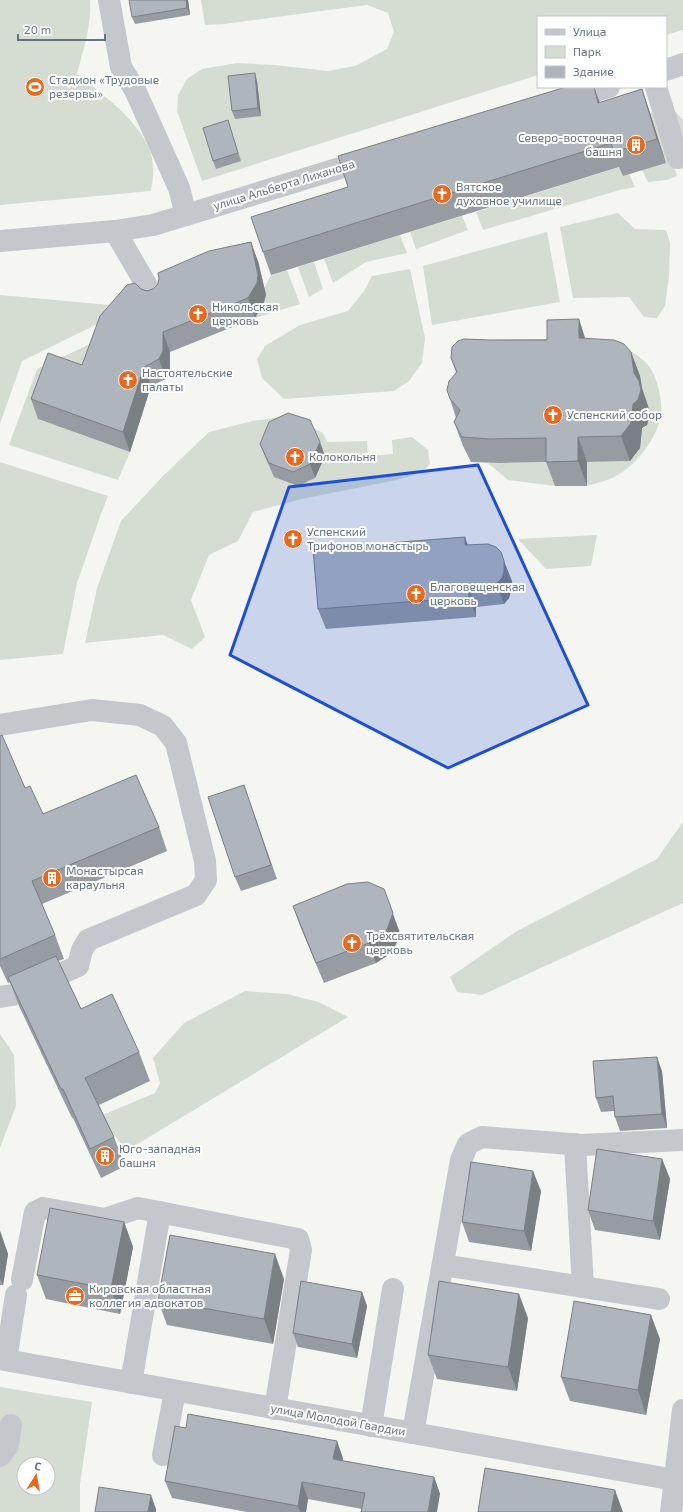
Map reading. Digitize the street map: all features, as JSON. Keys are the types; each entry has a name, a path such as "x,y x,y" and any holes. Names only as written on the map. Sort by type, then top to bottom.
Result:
{"street":[{"path":"108,0 121,67 135,90 179,188 186,215"},
{"path":"667,70 683,64"},
{"path":"548,105 605,88"},
{"path":"656,88 678,158"},
{"name":"улица Альберта Лиханова","path":"0,241 115,231 153,225 390,153"},
{"path":"115,231 154,298"},
{"path":"0,725 92,710 140,715 163,726 176,743 206,862 206,880 196,895 88,940 82,950 78,966 13,995 0,997"},
{"path":"413,1433 461,1160 468,1144 482,1137 575,1144 683,1140"},
{"path":"575,1144 583,1287"},
{"path":"3,1360 35,1212 43,1208 105,1219 138,1208 298,1238 301,1250 275,1409"},
{"path":"131,1383 160,1212"},
{"path":"443,1265 659,1299"},
{"path":"371,1426 393,1289"},
{"name":"улица Молодой Гвардии","path":"3,1360 675,1480"},
{"path":"163,1455 175,1391"},
{"path":"670,1512 683,1410"},
{"path":"0,1456 8,1446 11,1425"}],"highlighted area":[{"path":"478,465 588,705 448,768 230,655 289,487"}],"green space":[{"path":"0,0 90,0 90,19 77,74 124,114 144,139 151,152 153,166 151,191 0,205"},
{"path":"201,0 683,0 683,30 667,35 667,16 537,16 537,75 202,181 177,111 178,95 187,79 202,69 237,63 275,65 328,71 355,66 387,49 394,32 388,13 367,5 224,24 205,25"},
{"path":"674,110 683,120 683,157 672,160 677,176 667,180 648,182 642,170 666,162 650,113"},
{"path":"620,167 623,176 629,174 635,187 483,230 476,212"},
{"path":"618,213 635,229 666,230 670,243 669,276 665,306 657,318 644,317 629,297 573,298 560,227"},
{"path":"462,216 468,230 416,249 410,232"},
{"path":"547,232 560,302 432,325 423,266"},
{"path":"400,235 407,253 366,262 333,283 324,259"},
{"path":"314,262 323,289 309,297 298,267"},
{"path":"410,269 425,338 422,363 409,381 394,391 284,399 262,378 257,359 265,346 300,325 348,311 364,291 372,276"},
{"path":"287,270 300,304 255,318 263,304 265,296 264,288 271,275"},
{"path":"0,295 132,307 22,361 0,424"},
{"path":"107,336 38,419 130,452 118,480 9,445 37,369"},
{"path":"619,345 633,352 646,362 652,371 660,393 661,416 655,434 638,458 631,465 613,478 587,486 587,462 630,461 640,448 640,441 637,433 647,425"},
{"path":"282,417 310,426 323,433 327,442 367,441 368,456 393,454 392,440 412,437 428,450 430,464 421,473 397,480 302,499 253,512 238,541 209,555 191,600 205,637 192,649 163,635 85,643 97,588 121,521 164,475 209,432 252,421"},
{"path":"0,462 108,496 77,583 63,654 0,660"},
{"path":"555,462 555,486 508,480 488,463"},
{"path":"597,535 591,566 546,569 518,539"},
{"path":"683,822 683,903 482,995 457,992 450,977 517,931 657,859"},
{"path":"245,991 287,994 319,1002 348,1017 126,1151 113,1133 90,1141 86,1122 155,1093 160,1083 153,1058 184,1023"},
{"path":"0,1034 14,1055 16,1106 0,1148"},
{"path":"0,1387 92,1402 80,1484 80,1512 0,1512"}],"building":[{"path":"129,0 186,0 187,8 132,17"},
{"path":"255,73 258,108 232,111 228,76"},
{"path":"563,88 594,88 598,103 642,89 657,139 614,152 611,143 263,252 251,217 348,187 338,156"},
{"path":"228,120 238,153 213,161 203,128"},
{"path":"251,242 258,275 257,283 248,298 163,332 163,351 159,359 144,367 123,432 31,399 48,353 82,365 100,316 127,285 135,283 141,289 147,291 153,289 158,284 158,273 209,251"},
{"name":"Успенский собор","path":"579,319 579,338 614,340 624,344 631,352 634,373 639,381 641,390 638,400 633,404 631,423 621,436 578,437 578,461 546,462 546,438 490,439 462,437 454,422 460,410 450,399 447,390 449,381 457,372 451,358 452,347 458,341 464,339 547,340 547,320"},
{"name":"Колокольня","path":"288,413 310,420 320,442 310,464 293,472 269,463 260,444 269,422"},
{"name":"Благовещенская церковь","path":"465,537 465,545 488,544 496,547 501,552 504,561 504,571 502,578 496,584 468,587 469,597 318,609 313,549"},
{"name":"Монастырсая караульня","path":"2,735 25,788 30,786 43,814 136,775 159,827 32,881 55,935 0,959 0,736"},
{"path":"244,785 271,865 235,877 208,797"},
{"name":"Трёхсвятительская церковь","path":"368,882 384,889 393,913 386,932 369,943 316,963 293,906 347,884"},
{"path":"56,956 81,1009 112,994 139,1052 85,1078 114,1137 90,1149 63,1089 61,1089 8,977"},
{"path":"657,1057 662,1114 615,1117 613,1096 596,1098 593,1061"},
{"path":"597,1149 662,1159 653,1221 588,1210"},
{"path":"471,1162 533,1171 524,1231 462,1222"},
{"path":"50,1208 124,1222 111,1289 37,1275"},
{"path":"170,1235 275,1254 264,1319 158,1300"},
{"path":"301,1281 362,1292 352,1344 293,1333"},
{"path":"439,1281 519,1294 508,1367 428,1355"},
{"path":"574,1301 651,1315 638,1390 561,1377"},
{"path":"188,1414 337,1441 333,1459 434,1477 428,1512 361,1512 365,1493 302,1482 298,1506 165,1481 175,1426 186,1428"},
{"path":"485,1468 615,1490 611,1512 478,1512"},
{"path":"99,1487 151,1495 148,1512 95,1512"}],"place":[{"name":"Стадион «Трудовые резервы»","path":"35,87"},
{"name":"Северо-восточная башня","path":"636,145"},
{"name":"Вятское духовное училище","path":"442,194"},
{"name":"Никольская церковь","path":"198,314"},
{"name":"Настоятельские палаты","path":"128,380"},
{"name":"Успенский собор","path":"553,415"},
{"name":"Колокольня","path":"295,457"},
{"name":"Успенский Трифонов монастырь","path":"293,539"},
{"name":"Благовещенская церковь","path":"416,594"},
{"name":"Монастырсая караульня","path":"52,878"},
{"name":"Трёхсвятительская церковь","path":"352,943"},
{"name":"Юго-западная башня","path":"105,1156"},
{"name":"Кировская областная коллегия адвокатов","path":"75,1296"}]}
